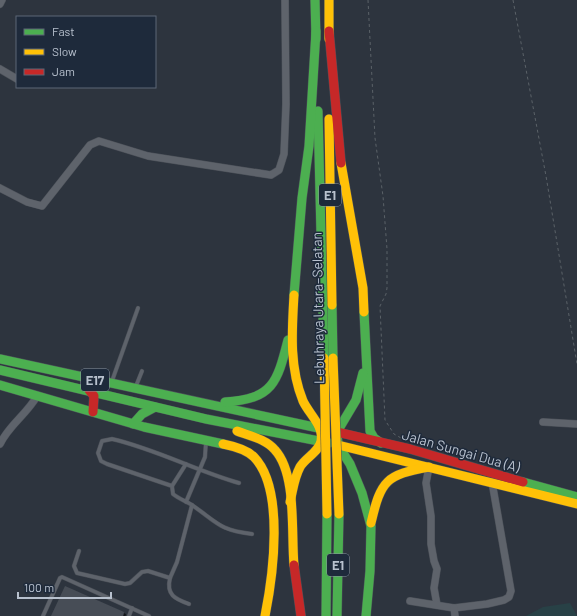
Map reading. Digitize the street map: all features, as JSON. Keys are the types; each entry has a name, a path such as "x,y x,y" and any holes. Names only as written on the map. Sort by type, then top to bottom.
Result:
{"main road":[{"name":"Lebuhraya Utara–Selatan","path":"315,0 327,514 326,616"},
{"name":"Lebuhraya Utara–Selatan","path":"329,0 328,90 333,358 339,514 337,616"},
{"path":"290,502 296,475 301,465 318,448 321,442 321,429 307,410 297,386 293,359 292,325 302,205 309,146 316,31"},
{"path":"329,31 339,154 363,288 370,431 374,438 381,443"},
{"path":"202,402 243,402 262,395 274,384 281,370 292,325"},
{"name":"E17","path":"0,359 110,384 202,402"},
{"path":"366,361 356,400 337,432 338,445 350,464 362,493 371,526"},
{"name":"E17","path":"0,370 206,419"},
{"path":"0,385 144,427 206,440 244,450 254,458 261,467 266,482 272,512 274,550 265,616"},
{"path":"88,390 94,396 93,412"},
{"name":"Jalan Sungai Dua (A)","path":"202,402 410,450 577,497"},
{"path":"133,424 142,414 155,407"},
{"path":"206,419 262,440 279,454 285,468 290,502 292,554 301,616"},
{"name":"Jalan Sungai Dua (A)","path":"206,419 338,445 577,504"},
{"path":"366,616 370,571 371,526 378,495 382,485 403,472 428,467"}],"street":[{"path":"0,4 2,0"},
{"path":"0,188 27,202 42,206 90,145 99,141 148,156 271,175 276,173 282,165 284,154 286,104 285,0"},
{"path":"0,69 16,78"},
{"path":"0,444 11,426 30,409 37,396"},
{"path":"543,422 577,424"},
{"path":"428,467 426,483 431,516 431,544 434,561 437,568 434,588 437,605"},
{"path":"410,601 454,608 487,604 504,600 509,597 511,591 492,482"},
{"path":"454,608 455,616"}],"lane":[{"path":"110,384 138,308"},
{"path":"135,389 142,371"},
{"path":"172,486 101,461 98,453 102,441 112,439 123,441 186,464 212,476 239,483"},
{"path":"186,502 206,457 206,440"},
{"path":"186,464 172,486 173,494 192,505 217,525 232,531 252,534"},
{"path":"190,604 176,599 170,594 168,585 177,562 192,505"},
{"path":"79,551 74,566 77,573 125,584 130,583 142,572 148,571 170,578"},
{"path":"43,616 60,577 149,616"},
{"path":"129,616 132,608"}],"path":[{"path":"368,0 375,138 383,196 387,249 387,288 386,294 380,306 385,420 394,434 401,439"},
{"path":"513,0 546,176 577,364"}],"green space":[{"path":"570,603 577,616 526,616 543,607"}],"building":[{"path":"65,586 124,612 123,616 51,616"}],"traffic: fast":[{"path":"315,0 316,39"},
{"path":"294,295 302,198 309,146 316,31"},
{"path":"318,111 324,358"},
{"path":"332,305 333,358"},
{"path":"364,312 370,431 374,438 381,443"},
{"path":"225,402 254,397 270,386 276,378 288,340"},
{"path":"0,359 323,429"},
{"path":"0,370 206,419 329,443"},
{"path":"363,373 356,400 337,432 338,445 350,464 362,493 371,526 370,571 366,616"},
{"path":"0,385 144,427 223,444"},
{"path":"133,424 142,414 155,407"},
{"path":"523,482 577,497"},
{"path":"326,616 327,514"},
{"path":"337,616 339,514"}],"traffic: slow":[{"path":"329,0 329,39"},
{"path":"329,119 332,305"},
{"path":"341,163 363,288 364,312"},
{"path":"290,502 295,480 300,467 315,452 321,441 320,430 303,401 295,375 292,348 294,295"},
{"path":"324,358 327,514"},
{"path":"333,358 339,514"},
{"path":"237,431 258,438 267,443 275,450 282,461 287,474 292,504 294,565"},
{"path":"223,444 235,447 251,454 264,471 270,490 274,534 271,579 265,616"},
{"path":"338,445 577,504"},
{"path":"371,523 378,497 382,488 388,482 394,477 403,473 429,467"}],"traffic: jam":[{"path":"329,31 341,163"},
{"path":"89,390 94,396 93,412"},
{"path":"337,432 410,449 523,482"},
{"path":"294,565 301,616"}]}
